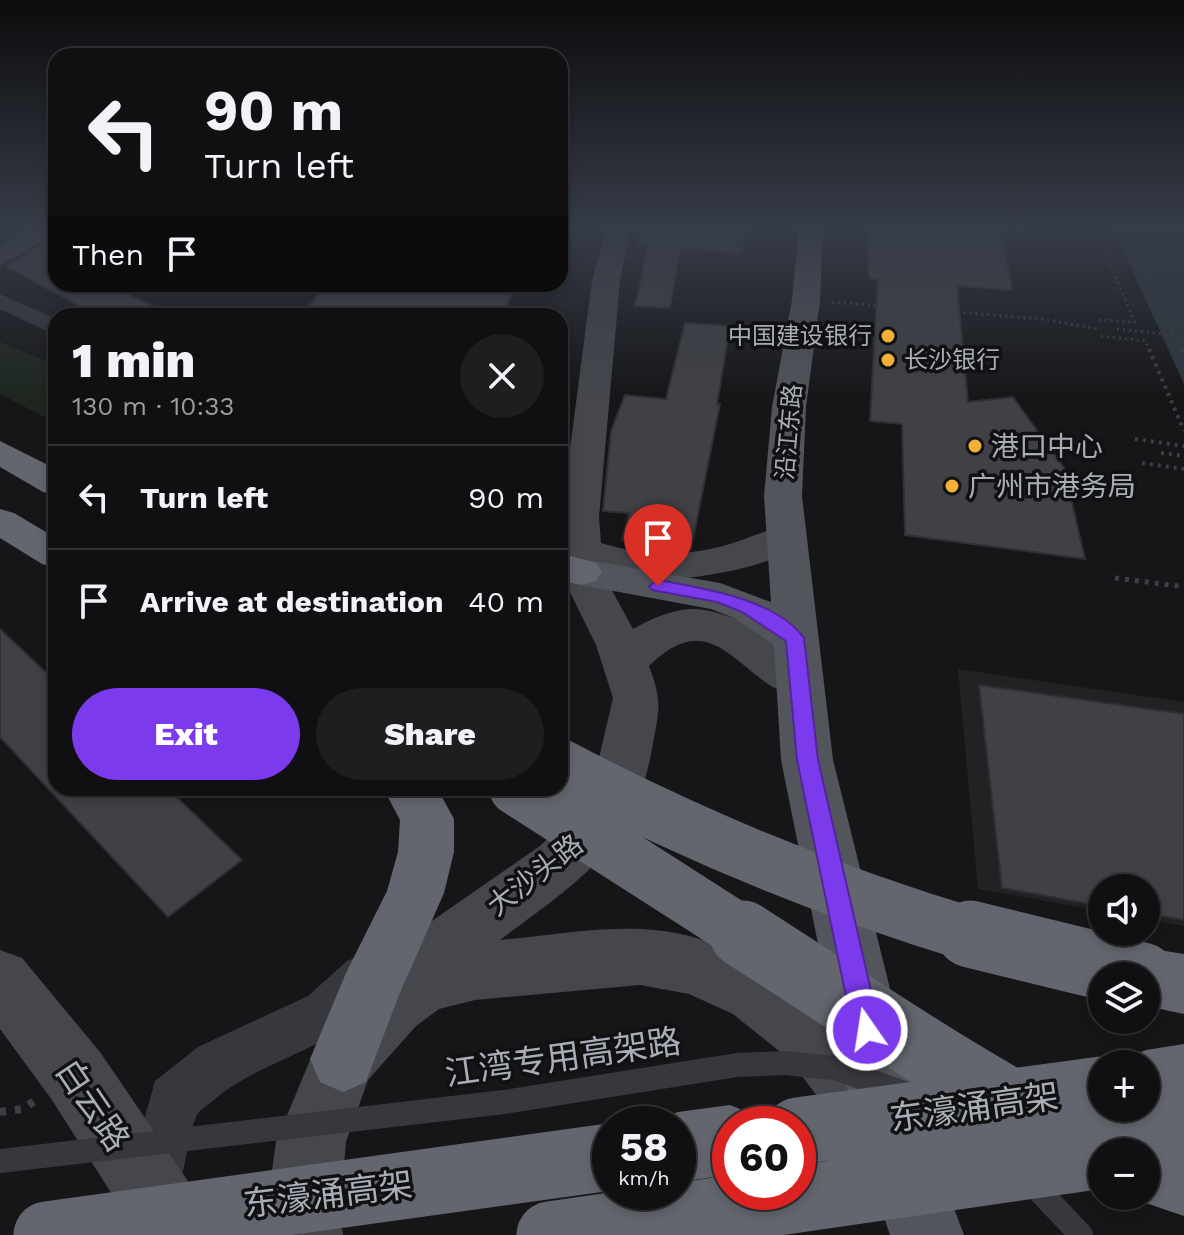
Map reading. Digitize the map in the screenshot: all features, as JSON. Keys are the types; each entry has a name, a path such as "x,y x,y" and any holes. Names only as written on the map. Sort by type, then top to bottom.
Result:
{"highway":[{"path":"0,425 48,451"},
{"path":"0,452 48,479"},
{"path":"0,488 48,515"},
{"path":"0,521 48,550"},
{"path":"568,770 677,827 811,883 1011,946 1088,963"},
{"path":"343,1059 415,893 426,852 427,819 414,796"},
{"path":"528,796 980,1086 1088,1146"},
{"path":"1160,979 1184,984"},
{"path":"1160,1082 1184,1078"},
{"name":"东濠涌高架","path":"816,1129 1088,1092"},
{"path":"1160,1147 1184,1143"},
{"path":"550,1235 1088,1156"},
{"name":"东濠涌高架","path":"47,1235 208,1210 592,1159"},
{"path":"1160,1173 1184,1180"}],"main road":[{"name":"大沙头路","path":"343,1059 383,1002 412,970 560,863 600,822 619,786 630,747 637,698 611,626 574,562 606,285"},
{"name":"沿江东路","path":"807,285 789,407 783,496 807,760 892,1137 927,1235"},
{"path":"574,562 682,567 739,557 785,538"},
{"path":"574,562 720,597 749,608 797,660"},
{"path":"625,662 639,646 659,633 683,624 706,623 797,660"},
{"path":"306,1235 303,1213 311,1142 343,1059 394,1004 424,983 475,971 640,957 695,966 755,993 812,1036 892,1137"},
{"name":"白云路","path":"0,979 76,1076 167,1215"}],"street":[{"path":"0,301 48,324"},
{"path":"167,1215 174,1100 216,1065 325,1013 385,958"}],"lane":[{"name":"江湾专用高架路","path":"0,1161 504,1102 737,1065 785,1063 835,1068 890,1085 942,1113 982,1140 1038,1190 1081,1235"}],"path":[{"path":"1097,320 1135,322 1119,285"},
{"path":"1152,285 1184,354"},
{"path":"806,300 1042,319 1098,329"},
{"path":"1117,329 1175,335"},
{"path":"1101,336 1146,341 1184,431"},
{"path":"1135,439 1184,446"},
{"path":"1161,453 1184,456"},
{"path":"1142,463 1184,469"},
{"path":"1115,578 1179,586"}],"shaded area":[{"path":"1139,285 1184,285 1184,384"},
{"path":"0,342 48,362 48,419 0,394"},
{"path":"958,669 1184,702 1184,926 1160,922 1160,874 1088,874 1088,909 978,889"}],"building":[{"path":"640,285 674,285 670,308 635,306"},
{"name":"港口中心","path":"878,285 1011,285 1012,290 957,286 968,402 1013,397 1064,468 1085,559 905,535 902,424 870,421"},
{"path":"53,292 124,292 157,308 82,308"},
{"path":"320,292 512,292 506,308 308,308"},
{"path":"685,323 730,326 717,404 720,404 691,549 622,540 629,513 603,511 611,431 625,395 666,399"},
{"path":"0,629 48,674 48,788 0,737"},
{"path":"979,685 1184,714 1184,920 1160,916 1160,874 1088,874 1088,903 1002,888"},
{"path":"55,796 175,796 242,860 168,917"}],"waterway":[{"path":"1050,1125 1184,1107"}],"place":[{"name":"中国建设银行","path":"888,336"},
{"name":"长沙银行","path":"888,360"},
{"name":"港口中心","path":"975,446"},
{"name":"广州市港务局","path":"952,486"}],"route":[{"path":"658,586 720,597 749,608 795,638 807,760 867,1030"}]}
